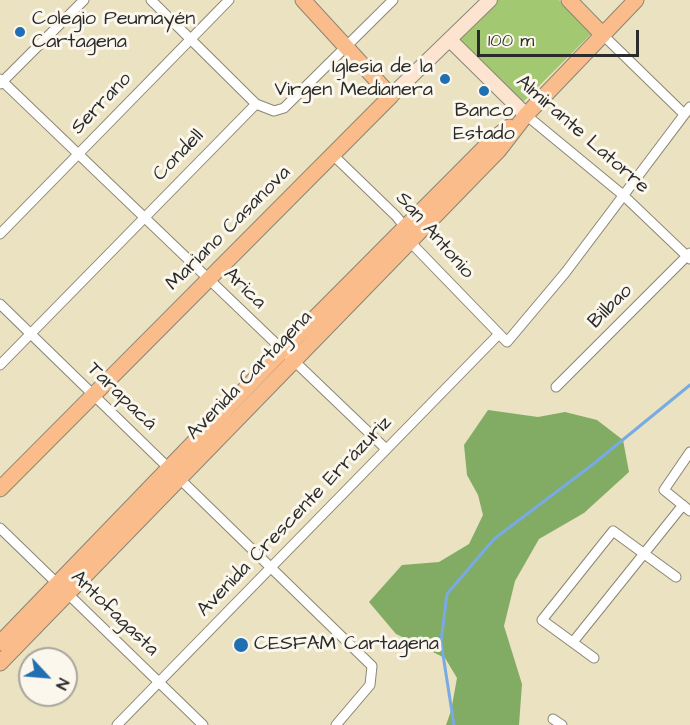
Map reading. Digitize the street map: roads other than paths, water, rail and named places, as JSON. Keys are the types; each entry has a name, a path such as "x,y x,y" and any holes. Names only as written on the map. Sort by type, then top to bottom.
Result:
{"main road":[{"path":"303,0 391,96"},
{"name":"Mariano Casanova","path":"0,489 391,96 490,0"},
{"path":"569,0 603,34"},
{"name":"Avenida Cartagena","path":"0,643 62,589 179,479 294,362 492,140 526,115 636,0"},
{"name":"Almirante Latorre","path":"450,40 526,115"},
{"name":"Avenida Cartagena","path":"0,663 168,467 282,351 408,234"}],"street":[{"path":"1,81 84,0"},
{"path":"151,0 256,104 273,111 284,108 393,0"},
{"name":"Serrano","path":"0,234 229,0"},
{"path":"603,34 687,111 623,195"},
{"name":"Arica","path":"1,81 386,450"},
{"name":"Condell","path":"0,365 256,104"},
{"name":"Almirante Latorre","path":"526,115 623,195 689,256"},
{"name":"San Antonio","path":"333,155 408,234 415,247 507,342 565,273 623,195"},
{"name":"Bilbao","path":"556,387 689,256"},
{"name":"Tarapacá","path":"0,304 372,666 370,686 336,725"},
{"name":"Avenida Crescente Errázuriz","path":"117,725 499,334"},
{"path":"573,642 686,508 664,490 690,452"},
{"name":"Antofagasta","path":"0,528 203,725"},
{"path":"594,658 542,620 613,531 676,577"}],"waterway":[{"path":"454,725 441,642 447,594 494,539 592,465 690,385"}],"place":[{"name":"Colegio Peumayén Cartagena","path":"20,32"},
{"name":"Iglesia de la Virgen Medianera","path":"445,79"},
{"name":"Banco Estado","path":"484,91"},
{"name":"CESFAM Cartagena","path":"241,645"}]}
